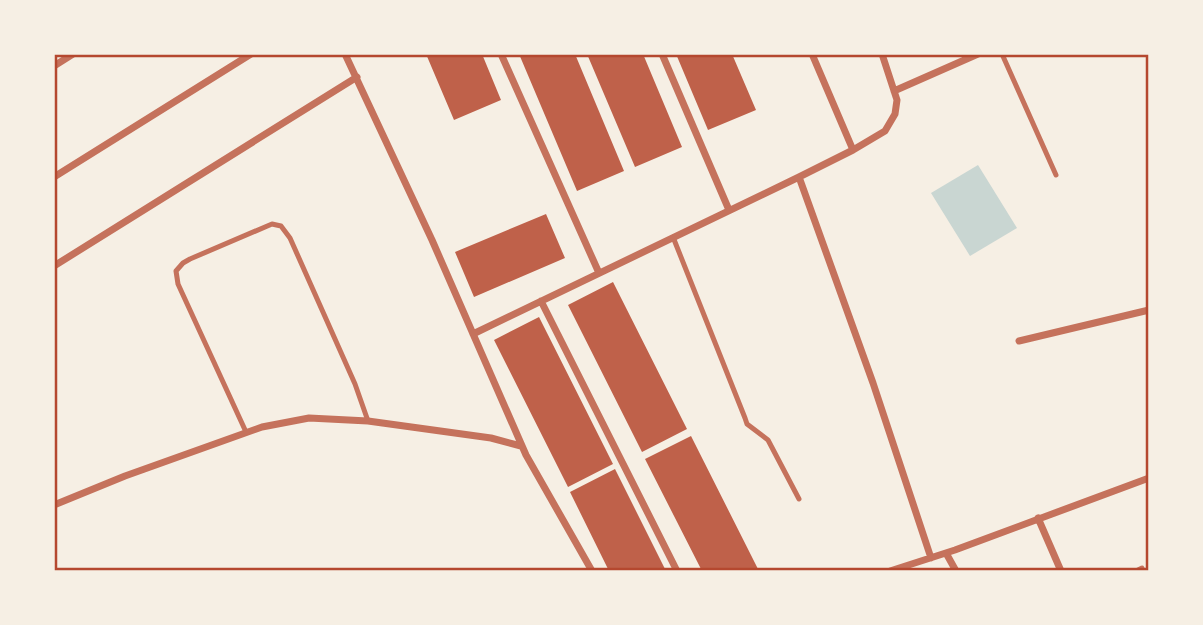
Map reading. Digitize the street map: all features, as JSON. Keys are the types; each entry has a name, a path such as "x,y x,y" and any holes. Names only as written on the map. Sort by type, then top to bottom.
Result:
{"street":[{"path":"54,66 73,54"},
{"path":"54,177 251,54"},
{"path":"345,54 522,446 592,571"},
{"path":"501,54 599,273"},
{"path":"662,54 729,210"},
{"path":"813,54 853,150"},
{"path":"473,334 799,177 884,131 895,114 897,100 882,54"},
{"path":"894,91 978,54"},
{"path":"54,266 357,77"},
{"path":"799,177 873,383 931,558"},
{"path":"541,301 677,571"},
{"path":"1019,341 1149,310"},
{"path":"54,505 246,432 309,418 369,422 491,438 522,446"},
{"path":"890,571 1149,478"},
{"path":"1038,518 1061,571"},
{"path":"946,553 956,571"}],"lane":[{"path":"1002,54 1056,175"},
{"path":"246,432 178,284 176,271 190,259 272,224 281,226 290,238 355,384 369,422"},
{"path":"673,237 744,418 747,424 768,440 799,499"}],"shaded area":[{"path":"978,165 1017,228 970,256 931,193"}],"building":[{"path":"426,54 482,54 501,100 454,120"},
{"path":"519,54 575,54 624,171 577,191"},
{"path":"587,54 643,54 682,147 635,167"},
{"path":"676,54 732,54 756,110 708,130"},
{"path":"546,214 565,258 474,297 455,252"},
{"path":"613,282 687,429 642,452 568,305"},
{"path":"539,317 613,464 568,487 494,340"},
{"path":"691,436 759,571 702,571 645,459"},
{"path":"615,469 666,571 609,571 570,492"}]}
